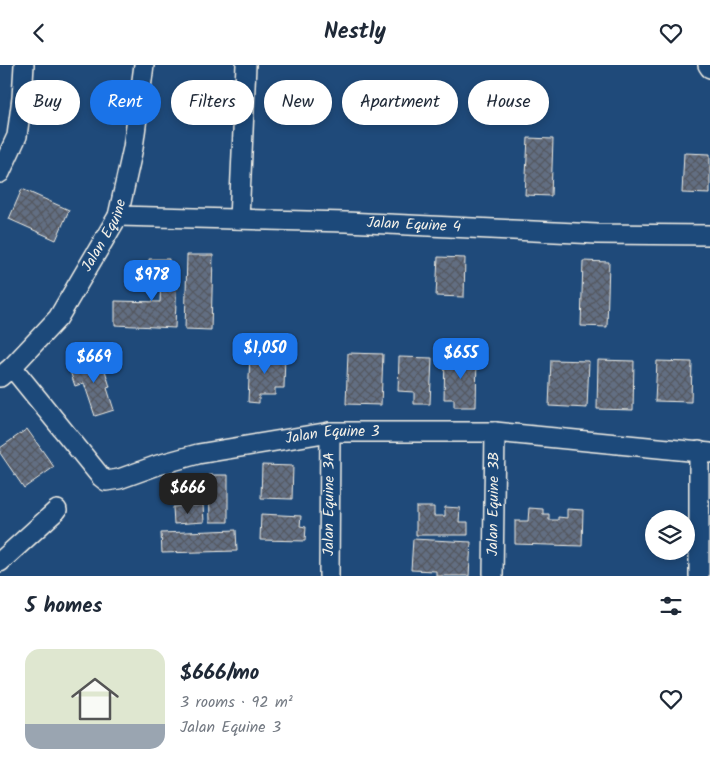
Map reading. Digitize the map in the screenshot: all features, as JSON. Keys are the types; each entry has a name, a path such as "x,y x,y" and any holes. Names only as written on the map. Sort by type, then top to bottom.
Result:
{"street":[{"path":"0,173 17,136 24,65"},
{"name":"Jalan Equine","path":"6,372 58,318 118,216 133,149 144,65"},
{"path":"239,219 246,65"},
{"name":"Jalan Equine 4","path":"118,216 355,222 597,234 710,235"},
{"name":"Jalan Equine 3","path":"6,372 106,481 120,479 158,465 198,454 330,432 495,431 704,452"},
{"name":"Jalan Equine 3B","path":"493,576 495,431"},
{"name":"Jalan Equine 3A","path":"329,576 330,432"},
{"path":"699,576 704,452"},
{"path":"0,562 57,510"}],"building":[{"path":"528,138 553,139 551,196 525,195"},
{"path":"684,153 710,154 710,194 682,193"},
{"path":"22,189 69,210 56,240 9,219"},
{"path":"187,255 213,255 211,330 185,329"},
{"path":"438,257 465,258 464,297 436,296"},
{"path":"149,259 169,259 169,275 177,275 175,328 115,325 115,301 160,302 161,280 149,280"},
{"path":"583,261 609,262 607,327 581,326"},
{"path":"250,353 285,354 284,388 275,388 275,395 259,395 259,403 248,402"},
{"path":"348,353 383,354 381,405 346,404"},
{"path":"445,355 477,355 476,407 454,407 454,399 444,399"},
{"path":"105,356 108,366 104,367 110,387 107,388 114,410 95,416 84,383 75,386 69,368"},
{"path":"399,357 432,358 430,404 414,404 414,392 398,391"},
{"path":"551,360 589,361 587,408 549,406"},
{"path":"598,360 634,361 633,410 597,409"},
{"path":"657,361 692,362 691,402 655,401"},
{"path":"27,429 54,467 24,488 0,453 0,448"},
{"path":"262,465 293,466 292,499 261,498"},
{"path":"209,475 228,475 228,522 210,522"},
{"path":"203,505 204,522 174,524 173,507"},
{"path":"416,507 434,507 434,516 445,516 445,507 460,508 459,522 468,522 468,535 416,535"},
{"path":"529,508 543,509 543,514 549,514 549,520 558,520 558,517 567,518 567,509 583,510 582,546 515,544 515,521 528,521"},
{"path":"261,514 301,516 300,526 306,527 305,541 260,540"},
{"path":"236,530 237,551 162,553 161,533"},
{"path":"413,539 471,542 469,576 436,576 436,571 411,570"}]}
